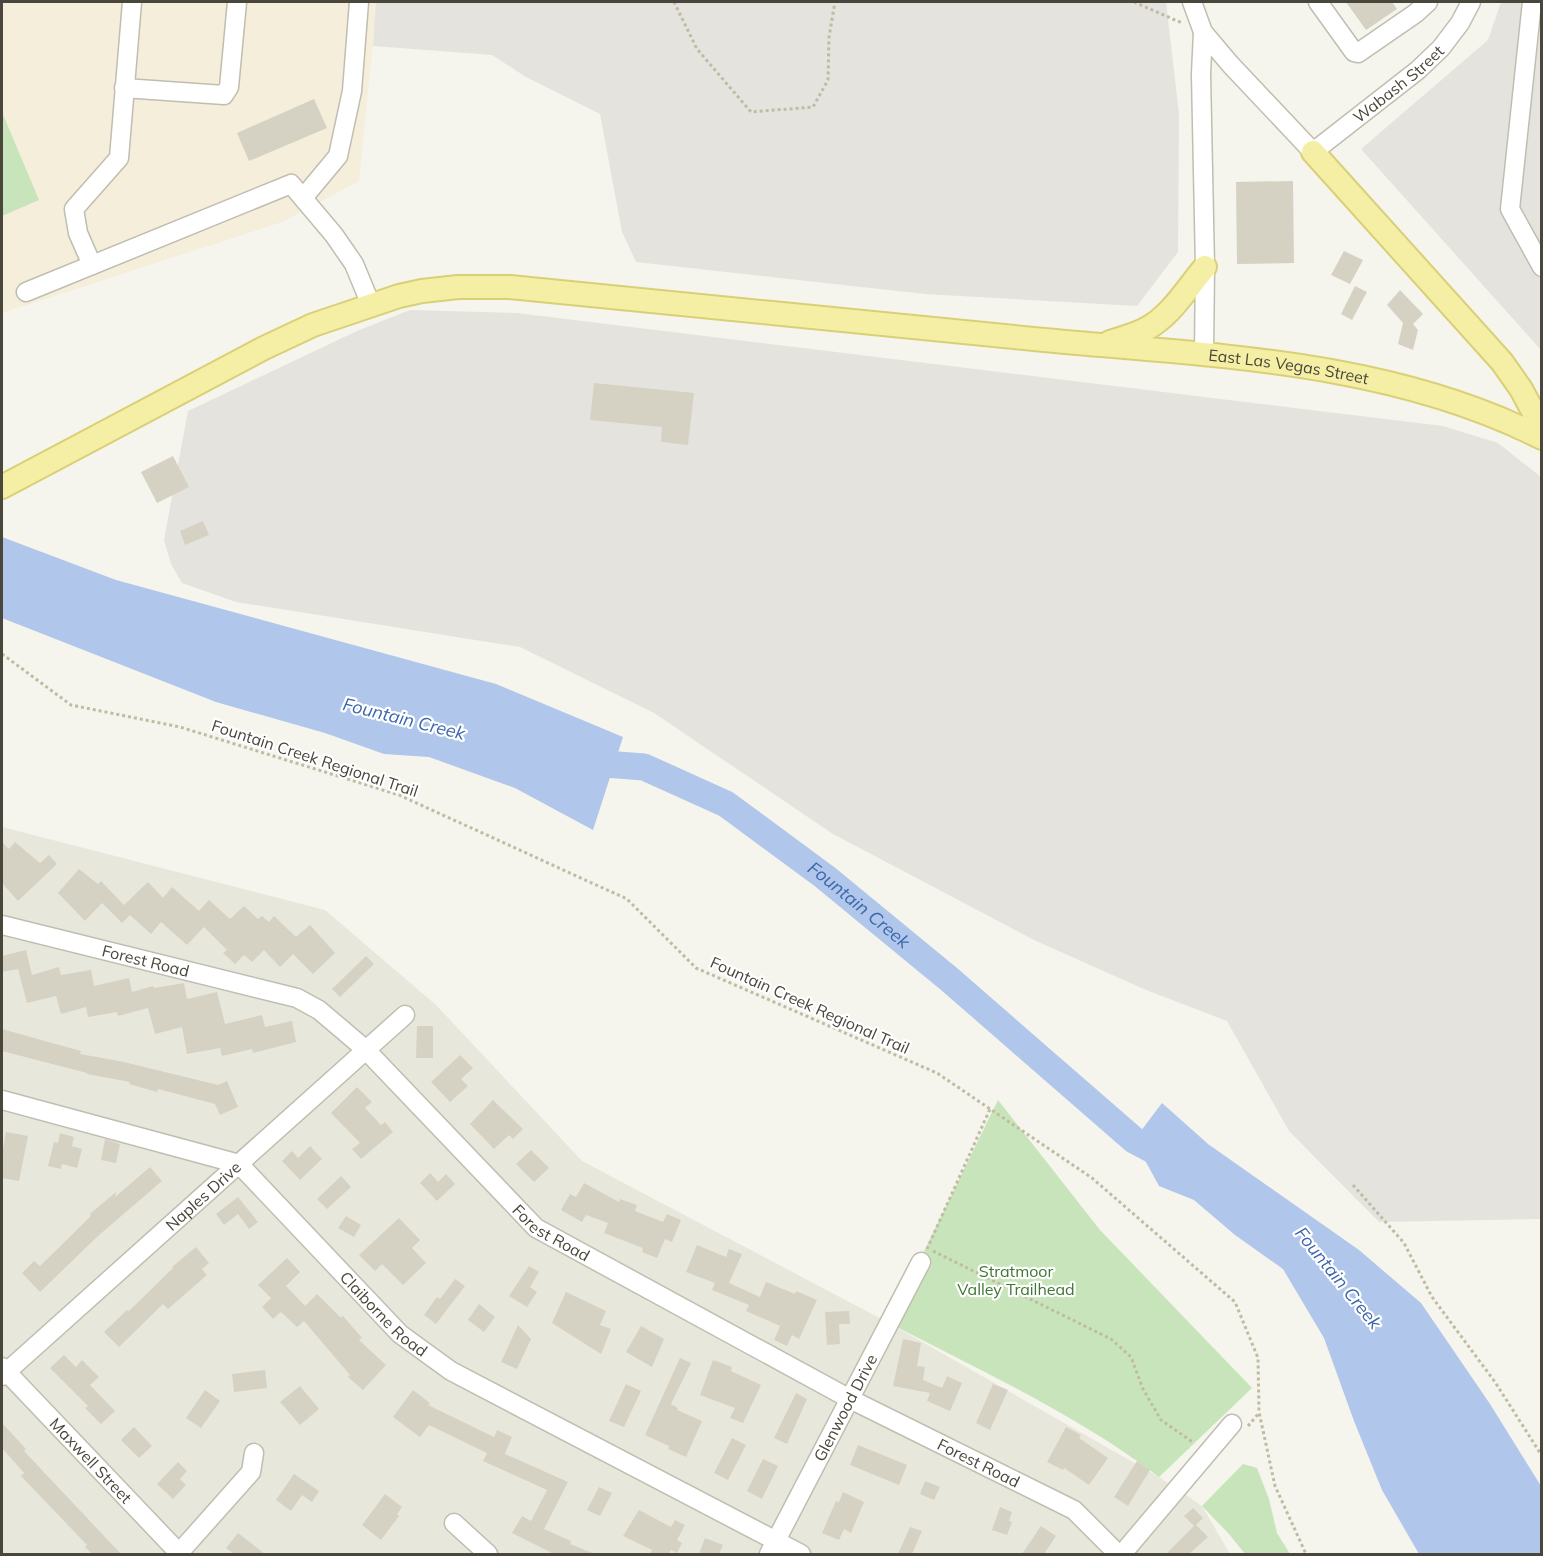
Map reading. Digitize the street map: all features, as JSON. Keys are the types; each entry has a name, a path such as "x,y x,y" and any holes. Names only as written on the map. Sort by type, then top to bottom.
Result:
{"main road":[{"path":"1313,152 1502,362 1521,389 1542,428"},
{"path":"1101,345 1144,331 1156,323 1167,314 1205,267"},
{"path":"2,487 288,336 339,315 399,296 444,288 510,287 1204,353"},
{"name":"East Las Vegas Street","path":"1204,353 1315,369 1395,384 1455,400 1542,438"}],"street":[{"path":"92,266 78,233 74,209 119,158 132,2"},
{"path":"124,88 224,95 229,87 237,2"},
{"path":"303,198 338,156 352,91 359,2"},
{"name":"East Las Vegas Street","path":"1192,2 1203,32 1313,152"},
{"path":"1318,2 1354,52 1358,53 1416,13 1428,2"},
{"name":"Wabash Street","path":"1313,152 1418,70 1441,48 1460,23 1471,2"},
{"path":"1532,2 1510,209 1542,267"},
{"name":"East Las Vegas Street","path":"1203,32 1201,74 1205,267 1204,353"},
{"path":"26,292 291,184 354,264 371,305"},
{"name":"Forest Road","path":"2,925 297,998 319,1010 365,1049 536,1228 850,1399 1074,1510 1120,1554"},
{"name":"Naples Drive","path":"3,1371 405,1015"},
{"path":"2,1100 239,1164"},
{"name":"Claiborne Road","path":"239,1164 400,1334 451,1371 773,1548 801,1554"},
{"name":"Glenwood Drive","path":"773,1548 924,1255"},
{"name":"Maxwell Street","path":"3,1371 180,1554"},
{"path":"1120,1554 1232,1424"},
{"path":"180,1554 251,1472 254,1453"},
{"path":"454,1523 488,1554"}],"path":[{"path":"674,2 697,49 751,112 813,107 828,80 829,37 835,2"},
{"path":"1134,2 1203,32"},
{"name":"Fountain Creek Regional Trail","path":"2,654 71,705 180,728 399,795 627,899 696,968 937,1074 1092,1178 1235,1302 1258,1358 1259,1412 1275,1486 1306,1554"},
{"path":"990,1109 924,1255 1111,1339 1131,1357 1143,1389 1161,1420 1208,1453"},
{"path":"1353,1185 1404,1243 1432,1297 1495,1382 1542,1456"}],"shaded area":[{"path":"2,2 377,2 359,181 282,222 2,313 2,216 38,200 2,112"},
{"path":"376,2 1166,2 1179,114 1178,252 1137,306 925,294 636,262 622,232 600,114 526,77 492,55 373,46"},
{"path":"1501,2 1541,2 1541,350 1361,149 1488,40"},
{"path":"410,310 517,313 1443,426 1498,443 1541,477 1541,1219 1379,1222 1289,1131 1227,1021 1146,990 1034,940 833,834 654,713 520,647 236,602 182,583 171,564 164,540 188,411 357,331"},
{"path":"2,827 325,910 436,1005 582,1161 889,1323 1159,1477 1202,1506 1230,1554 2,1554"}],"green space":[{"path":"2,112 39,200 2,216"},
{"name":"Stratmoor Valley Trailhead","path":"998,1100 1100,1230 1252,1388 1159,1477 1095,1433 1061,1413 889,1323"},
{"path":"1243,1464 1257,1468 1269,1499 1277,1533 1290,1554 1245,1554 1202,1506"}],"water":[{"path":"2,537 116,580 496,684 623,737 593,830 515,788 429,757 384,754 325,733 216,702 2,618"},
{"path":"1162,1103 1208,1144 1359,1250 1421,1303 1490,1404 1541,1486 1541,1554 1419,1554 1382,1490 1324,1338 1283,1269 1235,1235 1194,1200 1159,1186 1134,1140"}],"building":[{"path":"1346,2 1392,2 1397,9 1366,30"},
{"path":"314,99 327,128 249,161 237,133"},
{"path":"1293,181 1294,263 1237,264 1236,182"},
{"path":"1344,251 1363,260 1350,284 1331,275"},
{"path":"1355,286 1367,292 1352,320 1341,314"},
{"path":"1400,290 1423,314 1413,324 1418,330 1413,350 1398,344 1403,323 1387,305"},
{"path":"594,383 694,393 688,445 661,442 662,427 590,420"},
{"path":"173,456 189,487 157,503 141,472"},
{"path":"203,521 209,535 185,545 180,531"},
{"path":"2,842 9,849 15,842 40,863 49,855 57,864 18,901 2,883"},
{"path":"79,869 98,884 101,881 124,905 148,882 163,898 172,887 199,911 209,900 230,919 244,906 258,919 262,916 269,922 274,916 296,937 310,925 335,953 313,974 293,954 280,967 264,950 252,962 244,955 235,964 223,953 227,950 204,927 187,945 161,922 151,934 130,915 122,923 102,903 85,921 58,893"},
{"path":"26,950 32,975 59,967 61,975 91,970 94,986 129,978 132,992 153,986 154,988 184,983 187,999 217,992 225,1024 262,1015 265,1027 292,1021 296,1042 253,1053 252,1049 222,1056 220,1048 187,1054 182,1027 155,1034 148,1008 118,1016 117,1012 88,1017 86,1007 61,1014 56,996 27,1003 18,969 2,972 2,956"},
{"path":"366,956 374,964 340,997 332,989"},
{"path":"417,1026 433,1026 433,1058 416,1058"},
{"path":"2,1029 81,1051 80,1054 124,1062 218,1085 227,1081 238,1107 220,1115 215,1104 158,1089 157,1092 129,1084 130,1082 87,1074 2,1051"},
{"path":"460,1055 473,1068 461,1079 468,1086 450,1102 431,1082"},
{"path":"357,1087 372,1102 365,1108 381,1125 385,1122 393,1132 361,1159 352,1149 360,1143 331,1113"},
{"path":"493,1100 523,1129 513,1139 509,1135 494,1149 470,1124"},
{"path":"6,1132 28,1136 19,1181 2,1178 2,1155"},
{"path":"60,1133 74,1137 72,1146 82,1149 77,1168 62,1164 61,1169 48,1166 54,1142 58,1143"},
{"path":"105,1139 120,1144 116,1163 101,1160"},
{"path":"310,1146 322,1159 300,1180 282,1161 292,1151 298,1158"},
{"path":"531,1150 549,1168 534,1182 516,1164"},
{"path":"150,1167 162,1181 98,1236 40,1292 22,1273 34,1261 40,1266 91,1216 90,1214 116,1192 115,1197"},
{"path":"430,1173 438,1182 446,1174 455,1184 437,1201 420,1183"},
{"path":"341,1176 351,1187 327,1209 317,1199"},
{"path":"584,1183 619,1202 620,1199 637,1205 635,1211 663,1222 667,1214 681,1220 672,1242 665,1239 657,1258 642,1252 643,1248 604,1233 608,1223 586,1215 582,1222 561,1210 570,1194 576,1197"},
{"path":"238,1197 258,1222 249,1229 238,1214 224,1225 216,1214"},
{"path":"346,1216 361,1225 354,1237 338,1228"},
{"path":"399,1218 420,1240 412,1248 426,1263 403,1285 382,1264 375,1271 359,1255"},
{"path":"697,1245 726,1257 729,1249 742,1254 729,1283 760,1297 766,1282 817,1300 799,1339 792,1335 787,1346 774,1340 780,1326 746,1311 749,1305 712,1290 715,1283 686,1272"},
{"path":"196,1247 209,1263 202,1269 207,1275 168,1309 163,1304 119,1347 104,1332"},
{"path":"287,1258 300,1272 286,1286 305,1306 317,1294 341,1318 343,1316 362,1338 359,1340 386,1365 363,1390 348,1377 350,1375 304,1321 297,1327 281,1312 273,1319 262,1307 271,1298 258,1285"},
{"path":"529,1266 539,1272 530,1287 537,1292 527,1307 509,1296"},
{"path":"455,1279 465,1286 436,1324 424,1315 437,1297 440,1299"},
{"path":"566,1292 606,1311 600,1325 611,1329 601,1354 552,1323"},
{"path":"479,1304 495,1317 484,1332 468,1320"},
{"path":"849,1311 850,1324 839,1324 840,1344 827,1345 825,1312"},
{"path":"518,1325 531,1339 517,1369 501,1362"},
{"path":"641,1326 664,1339 652,1367 626,1352"},
{"path":"903,1339 921,1343 917,1366 925,1367 923,1380 942,1388 947,1376 962,1383 950,1411 927,1401 930,1393 893,1386"},
{"path":"64,1355 76,1367 82,1360 99,1377 90,1385 115,1411 101,1424 85,1408 88,1406 50,1368"},
{"path":"680,1358 691,1363 671,1404 678,1408 677,1410 702,1421 686,1457 645,1435"},
{"path":"713,1360 732,1367 731,1371 761,1385 743,1423 730,1418 735,1408 700,1395"},
{"path":"265,1370 267,1388 234,1392 232,1374"},
{"path":"626,1384 641,1391 624,1427 609,1421"},
{"path":"993,1384 1008,1390 990,1430 976,1423"},
{"path":"300,1386 319,1409 300,1425 280,1402"},
{"path":"205,1390 220,1401 201,1428 186,1418"},
{"path":"413,1390 430,1403 428,1405 494,1437 497,1430 512,1437 505,1454 568,1482 544,1529 571,1541 570,1544 595,1554 554,1554 512,1533 522,1516 531,1521 547,1490 483,1461 487,1453 429,1425 420,1437 393,1417"},
{"path":"796,1393 807,1399 787,1444 774,1438"},
{"path":"2,1423 26,1449 24,1451 121,1554 92,1554 85,1547 87,1545 21,1476 24,1473 2,1448"},
{"path":"134,1427 152,1446 139,1458 121,1440"},
{"path":"1066,1427 1081,1435 1079,1438 1108,1458 1089,1485 1064,1468 1063,1470 1047,1462"},
{"path":"732,1438 746,1445 728,1480 714,1473"},
{"path":"858,1445 907,1465 899,1485 850,1465"},
{"path":"763,1459 778,1466 762,1499 747,1491"},
{"path":"1137,1461 1150,1470 1128,1506 1114,1497"},
{"path":"178,1462 187,1471 180,1479 186,1485 173,1499 157,1484"},
{"path":"294,1474 319,1491 312,1502 302,1495 291,1511 276,1500"},
{"path":"925,1481 940,1487 934,1500 920,1494"},
{"path":"599,1487 612,1493 600,1516 587,1510"},
{"path":"843,1492 864,1502 851,1533 844,1529 839,1540 822,1533 836,1501 839,1502"},
{"path":"385,1494 402,1507 397,1514 399,1516 381,1540 362,1525"},
{"path":"1000,1507 1012,1512 1009,1521 1012,1522 1007,1535 992,1530"},
{"path":"1193,1508 1203,1518 1196,1525 1208,1537 1189,1554 1166,1554 1194,1526 1184,1516"},
{"path":"639,1510 671,1527 675,1520 685,1525 677,1540 682,1543 677,1553 671,1550 669,1554 650,1554 652,1550 623,1536"},
{"path":"1041,1526 1056,1536 1044,1554 1022,1554"},
{"path":"910,1527 922,1531 912,1554 898,1554"},
{"path":"238,1533 265,1554 234,1554 226,1548"},
{"path":"705,1538 723,1545 719,1554 699,1554"}],"waterway":[{"name":"Fountain Creek","path":"579,762 644,767 726,804 825,877 949,979 1134,1140 1166,1157"}]}
